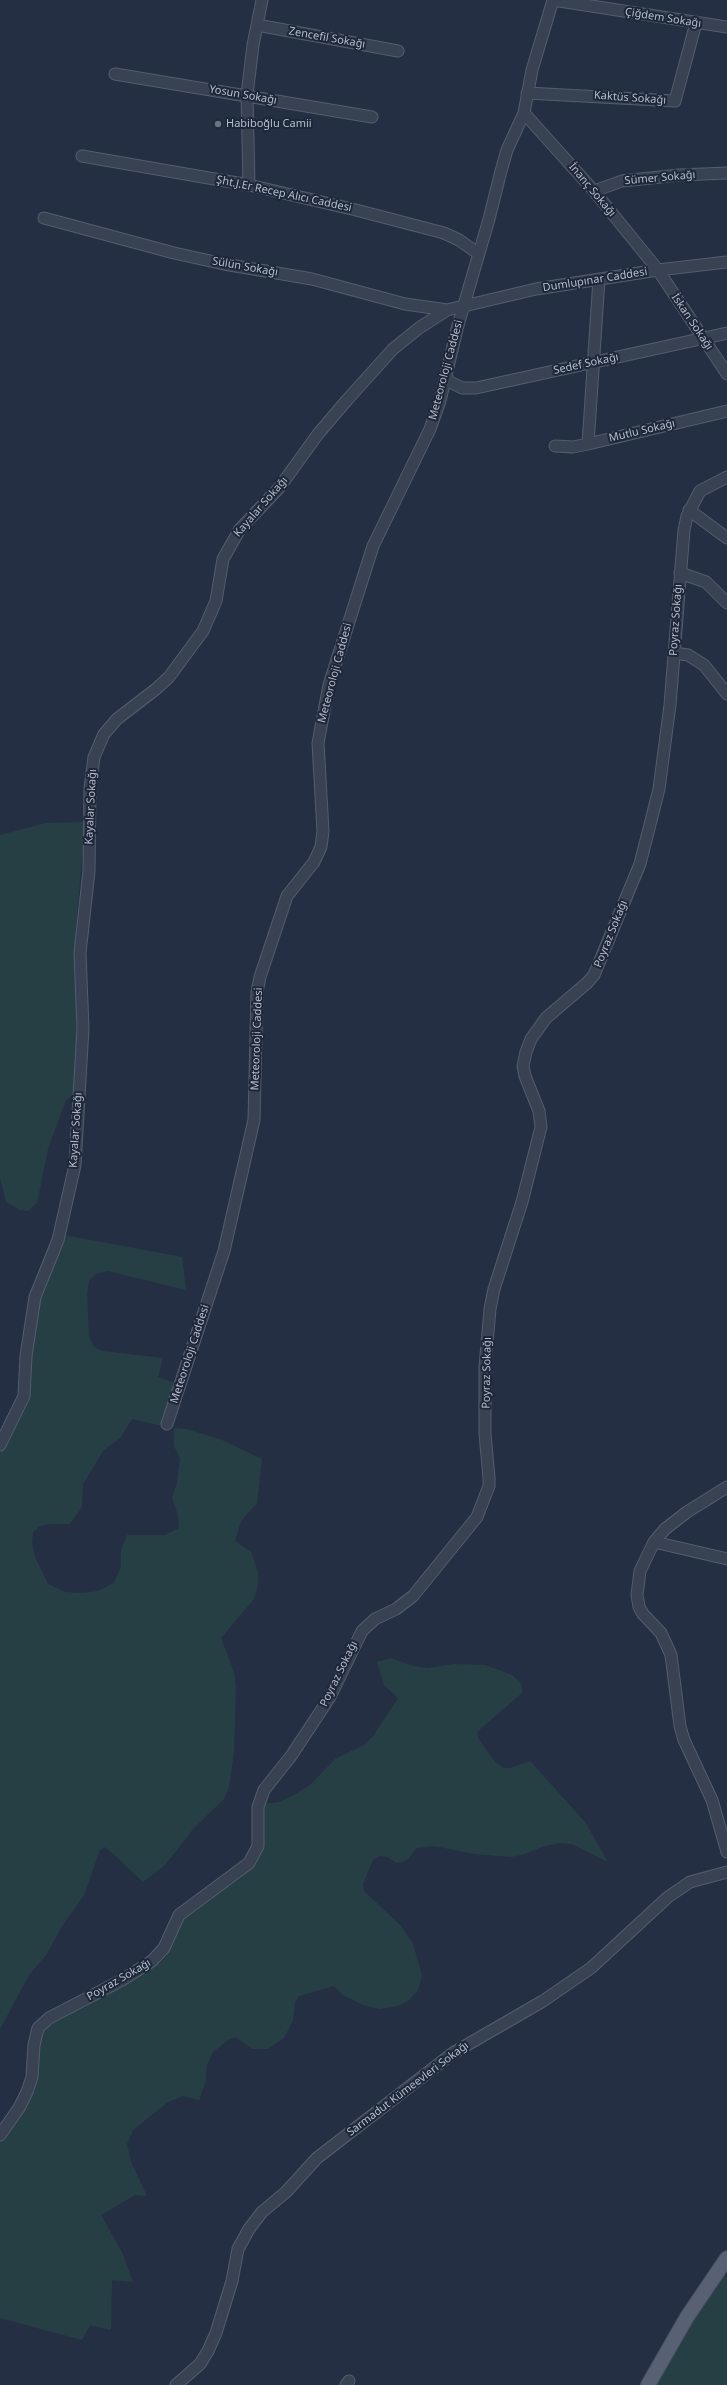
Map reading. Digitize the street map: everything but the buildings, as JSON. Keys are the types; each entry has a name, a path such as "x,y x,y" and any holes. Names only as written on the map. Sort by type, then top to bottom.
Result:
{"main road":[{"path":"648,2385 687,2317 727,2258"}],"street":[{"path":"248,185 246,95 256,25 262,0"},
{"name":"Çiğdem Sokağı","path":"553,0 727,27"},
{"name":"Meteoroloji Caddesi","path":"167,1424 224,1251 254,1120 257,992 260,977 287,896 314,862 321,847 323,831 318,743 329,685 373,546 430,429 446,380 464,305 507,150 524,113 527,93 553,0"},
{"name":"Kaktüs Sokağı","path":"527,93 675,101 696,23"},
{"name":"Zencefil Sokağı","path":"256,25 398,51"},
{"name":"Yosun Sokağı","path":"115,74 372,117"},
{"name":"İnanç Sokağı","path":"524,113 594,191 658,270"},
{"name":"Şht.J.Er Recep Alıcı Caddesi","path":"82,156 248,185 444,233 459,240 479,254"},
{"name":"Sümer Sokağı","path":"594,191 622,181 679,175 727,173"},
{"name":"Sülün Sokağı","path":"44,218 174,253 224,264 312,279 411,305 448,310"},
{"name":"Dumlupınar Caddesi","path":"464,305 536,289 658,270 727,262"},
{"name":"İskan Sokağı","path":"658,270 727,374"},
{"path":"588,444 599,279"},
{"name":"Kayalar Sokağı","path":"0,1444 24,1396 26,1356 35,1296 58,1240 75,1165 83,1028 80,953 89,871 90,788 97,751 110,725 169,677 203,631 215,605 223,559 240,529 279,488 318,434 393,349 419,328 448,310 464,305"},
{"name":"Sedef Sokağı","path":"446,380 462,388 476,388 727,334"},
{"name":"Mutlu Sokağı","path":"556,446 573,447 588,444 727,411"},
{"name":"Poyraz Sokağı","path":"0,2135 19,2108 27,2092 32,2077 34,2045 38,2028 49,2018 152,1961 164,1948 179,1915 249,1863 258,1846 258,1807 264,1790 291,1756 330,1696 362,1631 375,1619 396,1609 413,1596 477,1517 489,1486 485,1434 485,1367 492,1298 522,1202 541,1127 540,1111 525,1076 523,1066 526,1052 531,1039 546,1018 587,983 594,975 640,864 659,789 674,652 684,530 689,510 700,491 727,477"},
{"path":"689,510 727,538"},
{"path":"680,573 706,582 727,603"},
{"path":"674,652 688,655 704,664 727,694"},
{"path":"727,1487 687,1512 665,1529 654,1542 640,1571 637,1595 639,1607 643,1614 661,1634 671,1654 682,1733 712,1800 727,1852"},
{"path":"654,1542 727,1558"},
{"name":"Sarmadut Kümeevleri Sokağı","path":"176,2385 200,2364 208,2352 216,2333 232,2281 238,2249 249,2229 262,2212 286,2192 317,2158 453,2053 537,2005 591,1968 668,1897 690,1882 727,1872"}],"green space":[{"path":"85,822 76,929 77,1034 75,1095 66,1100 48,1149 37,1203 28,1211 20,1210 6,1202 0,1178 0,835 46,823"},
{"path":"64,1235 182,1257 186,1290 108,1271 96,1274 89,1281 87,1293 89,1337 94,1347 102,1351 163,1358 158,1377 178,1384 163,1426 132,1419 121,1437 103,1451 83,1484 82,1507 70,1524 50,1524 40,1526 33,1532 32,1542 35,1557 48,1584 65,1592 83,1593 98,1591 114,1583 121,1567 121,1550 127,1535 165,1535 179,1528 178,1515 172,1498 177,1483 180,1458 174,1446 174,1428 186,1429 220,1439 262,1459 257,1503 241,1521 235,1541 251,1552 258,1572 258,1585 254,1599 221,1638 234,1672 236,1687 234,1751 229,1787 224,1799 194,1828 165,1865 143,1882 109,1850 104,1847 100,1850 84,1895 61,1928 46,1955 29,1975 0,2029 0,1453 29,1398 31,1382 30,1353 35,1317 43,1283"},
{"path":"391,1658 413,1666 429,1668 454,1664 485,1665 512,1675 521,1683 523,1692 477,1732 478,1738 495,1762 503,1768 511,1768 530,1761 585,1822 608,1862 572,1844 560,1843 545,1846 511,1857 475,1854 434,1846 417,1848 408,1859 402,1862 397,1863 387,1857 379,1856 373,1860 363,1884 364,1891 401,1926 413,1944 422,1975 418,1990 408,2001 398,2006 379,2009 363,2005 343,1995 334,1986 299,1996 295,2002 293,2020 284,2038 268,2049 252,2049 236,2037 228,2040 213,2052 207,2065 206,2080 199,2100 183,2096 168,2102 133,2130 127,2144 131,2162 147,2196 135,2195 101,2215 122,2252 133,2282 112,2280 111,2330 90,2325 82,2340 0,2318 0,2142 5,2136 42,2032 56,2020 143,1974 160,1963 167,1955 184,1915 253,1866 260,1851 262,1804 279,1802 310,1785 335,1759 364,1745 374,1735 398,1698 384,1685 377,1662"},
{"path":"724,2275 727,2278 727,2385 656,2385 703,2304"}],"place":[{"name":"Habiboğlu Camii","path":"218,124"}]}
